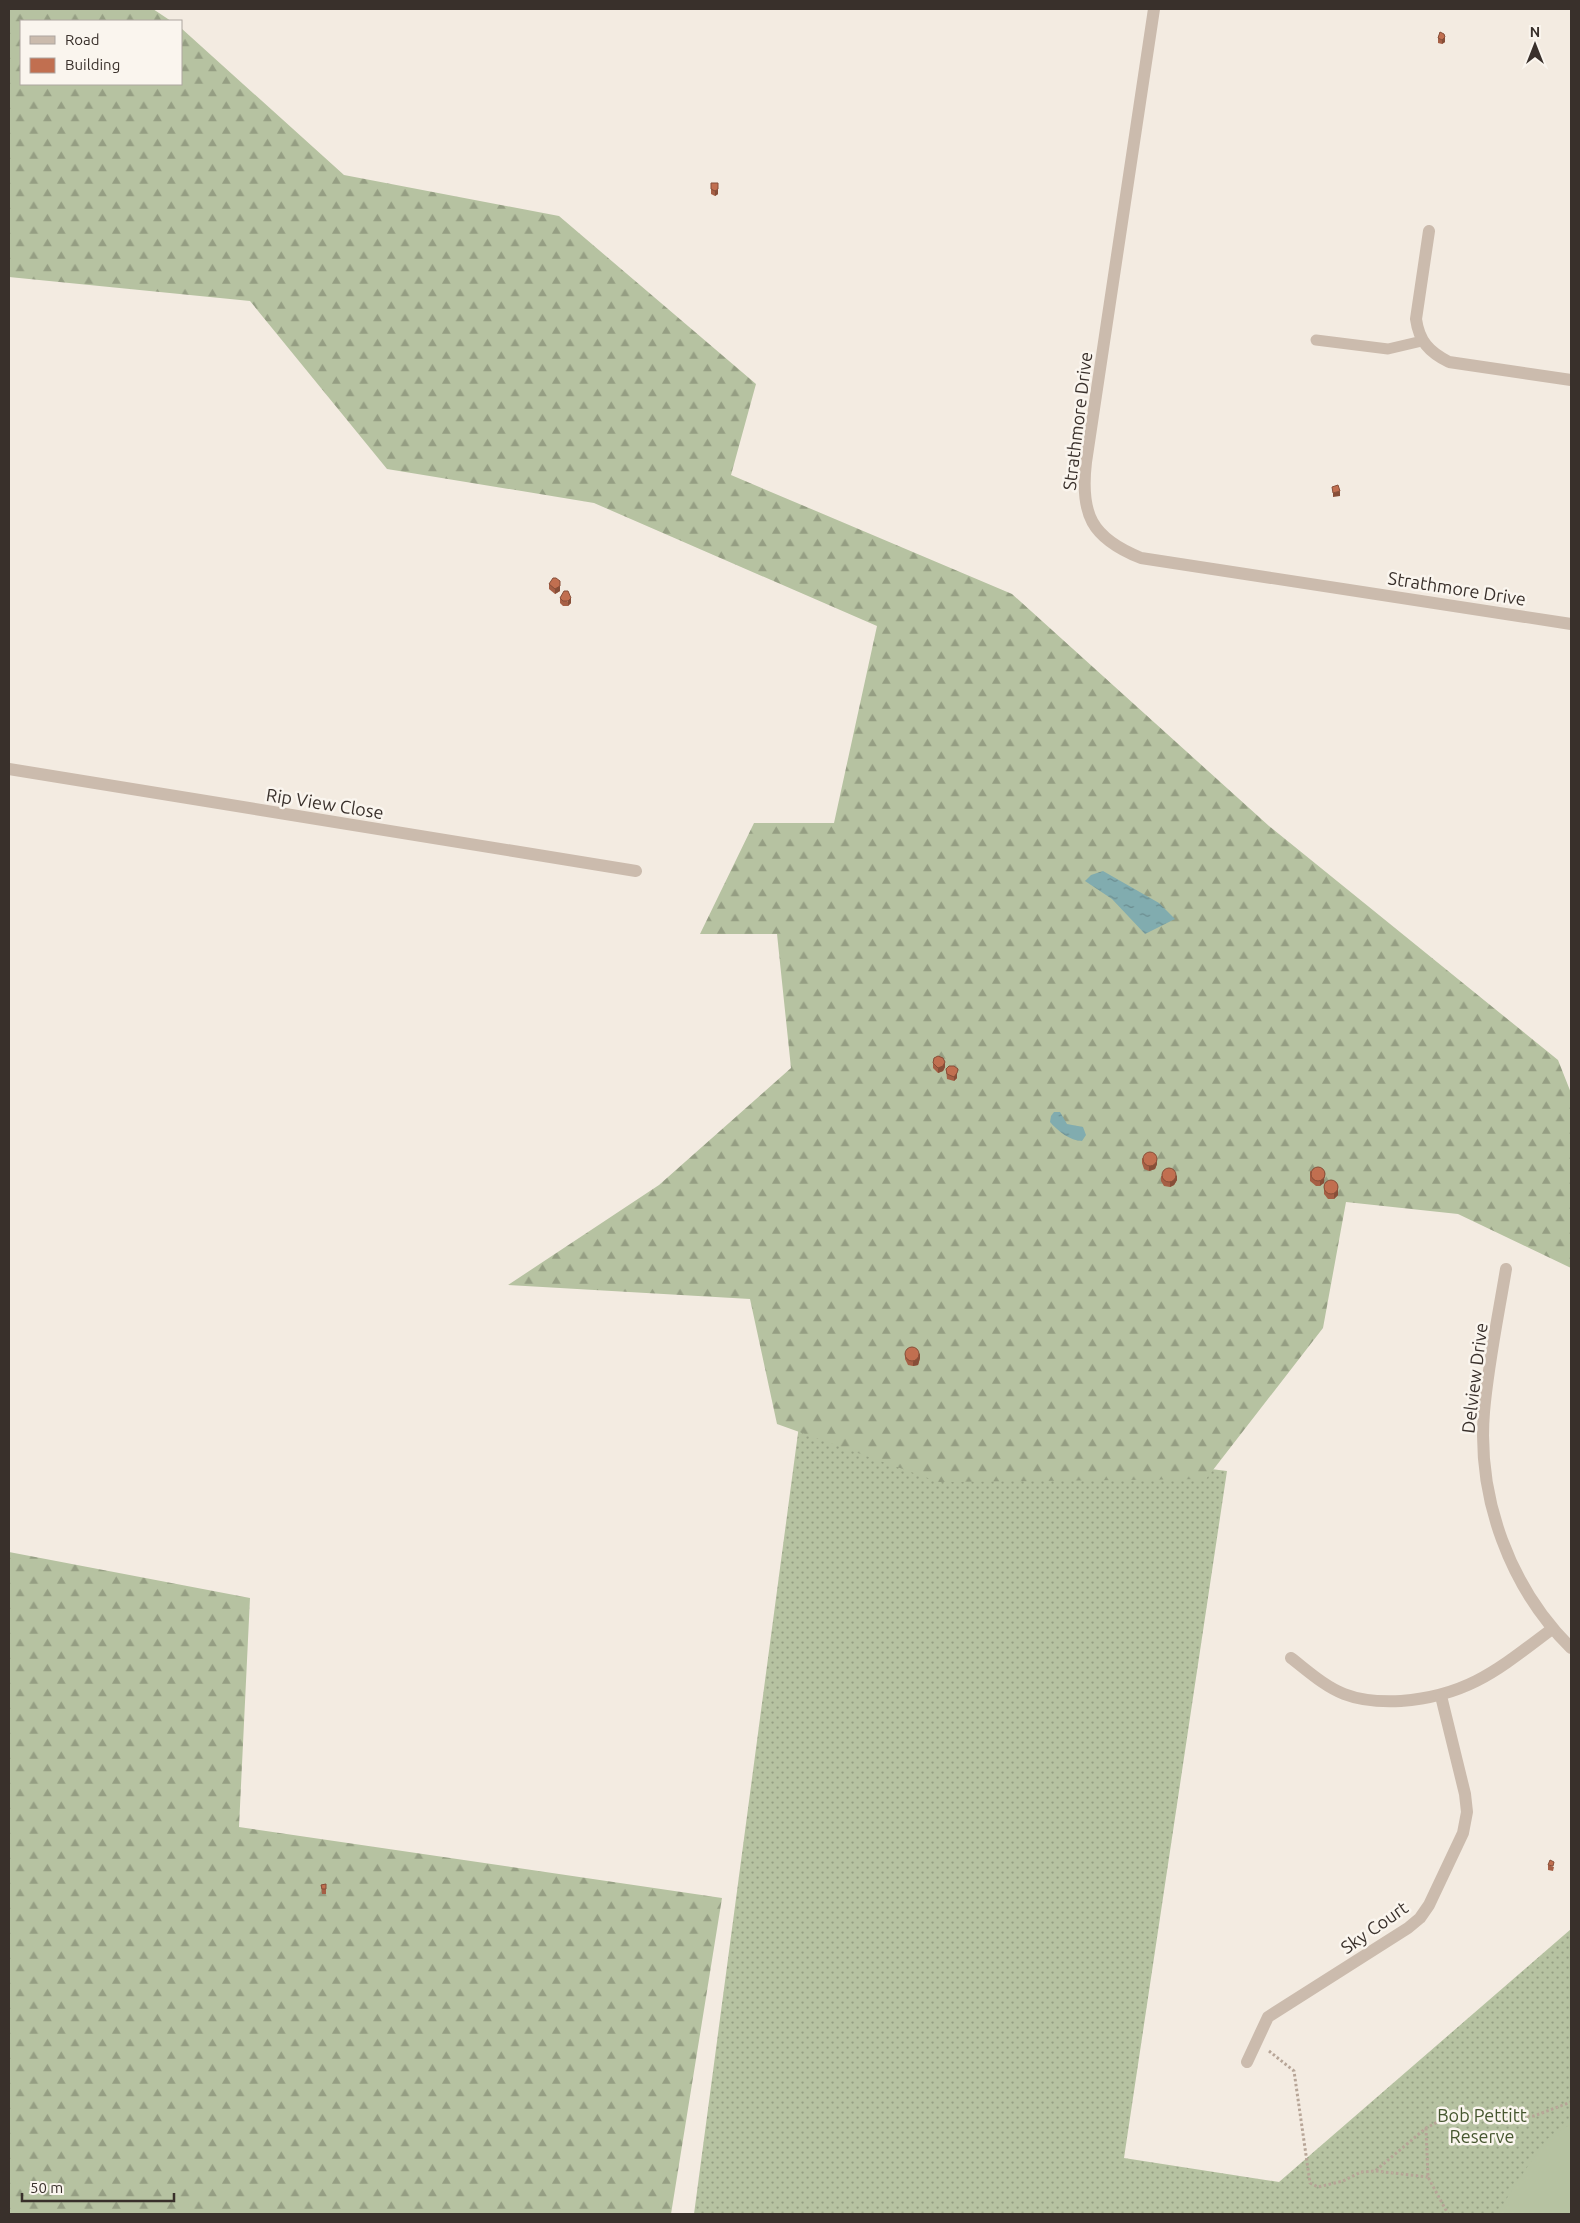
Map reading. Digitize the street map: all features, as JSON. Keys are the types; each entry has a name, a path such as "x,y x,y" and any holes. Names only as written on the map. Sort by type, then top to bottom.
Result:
{"street":[{"name":"Strathmore Drive","path":"1154,9 1086,462 1084,504 1093,523 1105,538 1119,549 1141,558 1571,624"},
{"path":"1430,231 1416,319 1422,341 1436,356 1449,362 1571,380"},
{"name":"Rip View Close","path":"9,769 636,871"},
{"name":"Delview Drive","path":"1506,1270 1484,1413 1483,1445 1487,1480 1494,1513 1504,1544 1534,1603 1552,1629 1571,1648"},
{"path":"1291,1658 1328,1686 1345,1694 1366,1700 1391,1702 1441,1696 1485,1678 1552,1629"},
{"name":"Sky Court","path":"1248,2062 1268,2017 1408,1928 1420,1918 1429,1905 1463,1833 1467,1812 1465,1794 1441,1696"}],"lane":[{"path":"1316,340 1388,349 1422,341"}],"path":[{"path":"1257,2041 1294,2071 1310,2183 1318,2188 1343,2181 1361,2172 1375,2170 1428,2177"},
{"path":"1375,2170 1426,2128 1451,2115 1534,2116 1571,2102"},
{"path":"1426,2128 1428,2177 1448,2214"}],"green space":[{"path":"9,9 153,9 170,20 20,20 20,85 182,85 182,29 344,175 559,216 756,384 731,475 1012,594 1269,826 1558,1060 1571,1093 1571,1268 1458,1214 1346,1202 1323,1328 1206,1479 939,1482 777,1424 750,1299 508,1285 659,1185 791,1068 777,934 700,934 754,823 834,823 877,626 594,503 387,469 250,301 9,277"},
{"name":"Bob Pettitt Reserve","path":"800,1418 1227,1471 1124,2158 1279,2182 1571,1929 1571,2214 694,2214"},
{"path":"9,1552 250,1598 239,1827 722,1898 671,2214 9,2214"},
{"path":"1571,2124 1571,2214 1498,2214 1514,2186 1547,2139"}],"water":[{"path":"1103,871 1159,903 1175,919 1145,934 1112,899 1085,881 1091,875"},
{"path":"1054,1112 1060,1112 1067,1124 1083,1127 1086,1135 1082,1141 1078,1141 1060,1132 1050,1122"}],"building":[{"path":"1440,32 1445,37 1442,40 1438,38"},
{"path":"711,183 718,183 718,189 715,191 711,189"},
{"path":"1338,485 1340,491 1333,493 1332,487"},
{"path":"553,578 560,581 560,586 555,589 549,584"},
{"path":"564,591 568,591 571,598 568,601 563,601 560,598"},
{"path":"938,1056 943,1058 945,1062 943,1066 938,1068 933,1063 934,1058"},
{"path":"949,1066 954,1066 958,1069 954,1077 947,1074 946,1069"},
{"path":"1147,1152 1153,1152 1157,1159 1153,1166 1147,1166 1143,1162 1143,1156"},
{"path":"1315,1167 1321,1167 1325,1174 1321,1181 1315,1181 1311,1177 1311,1171"},
{"path":"1166,1168 1172,1168 1176,1175 1172,1182 1166,1182 1162,1178 1162,1172"},
{"path":"1328,1180 1334,1180 1338,1187 1334,1194 1328,1194 1324,1190 1324,1184"},
{"path":"909,1347 915,1347 919,1354 915,1361 909,1361 905,1357 905,1351"},
{"path":"1550,1860 1554,1862 1553,1866 1548,1865"},
{"path":"326,1884 326,1889 322,1889 321,1885"}]}
